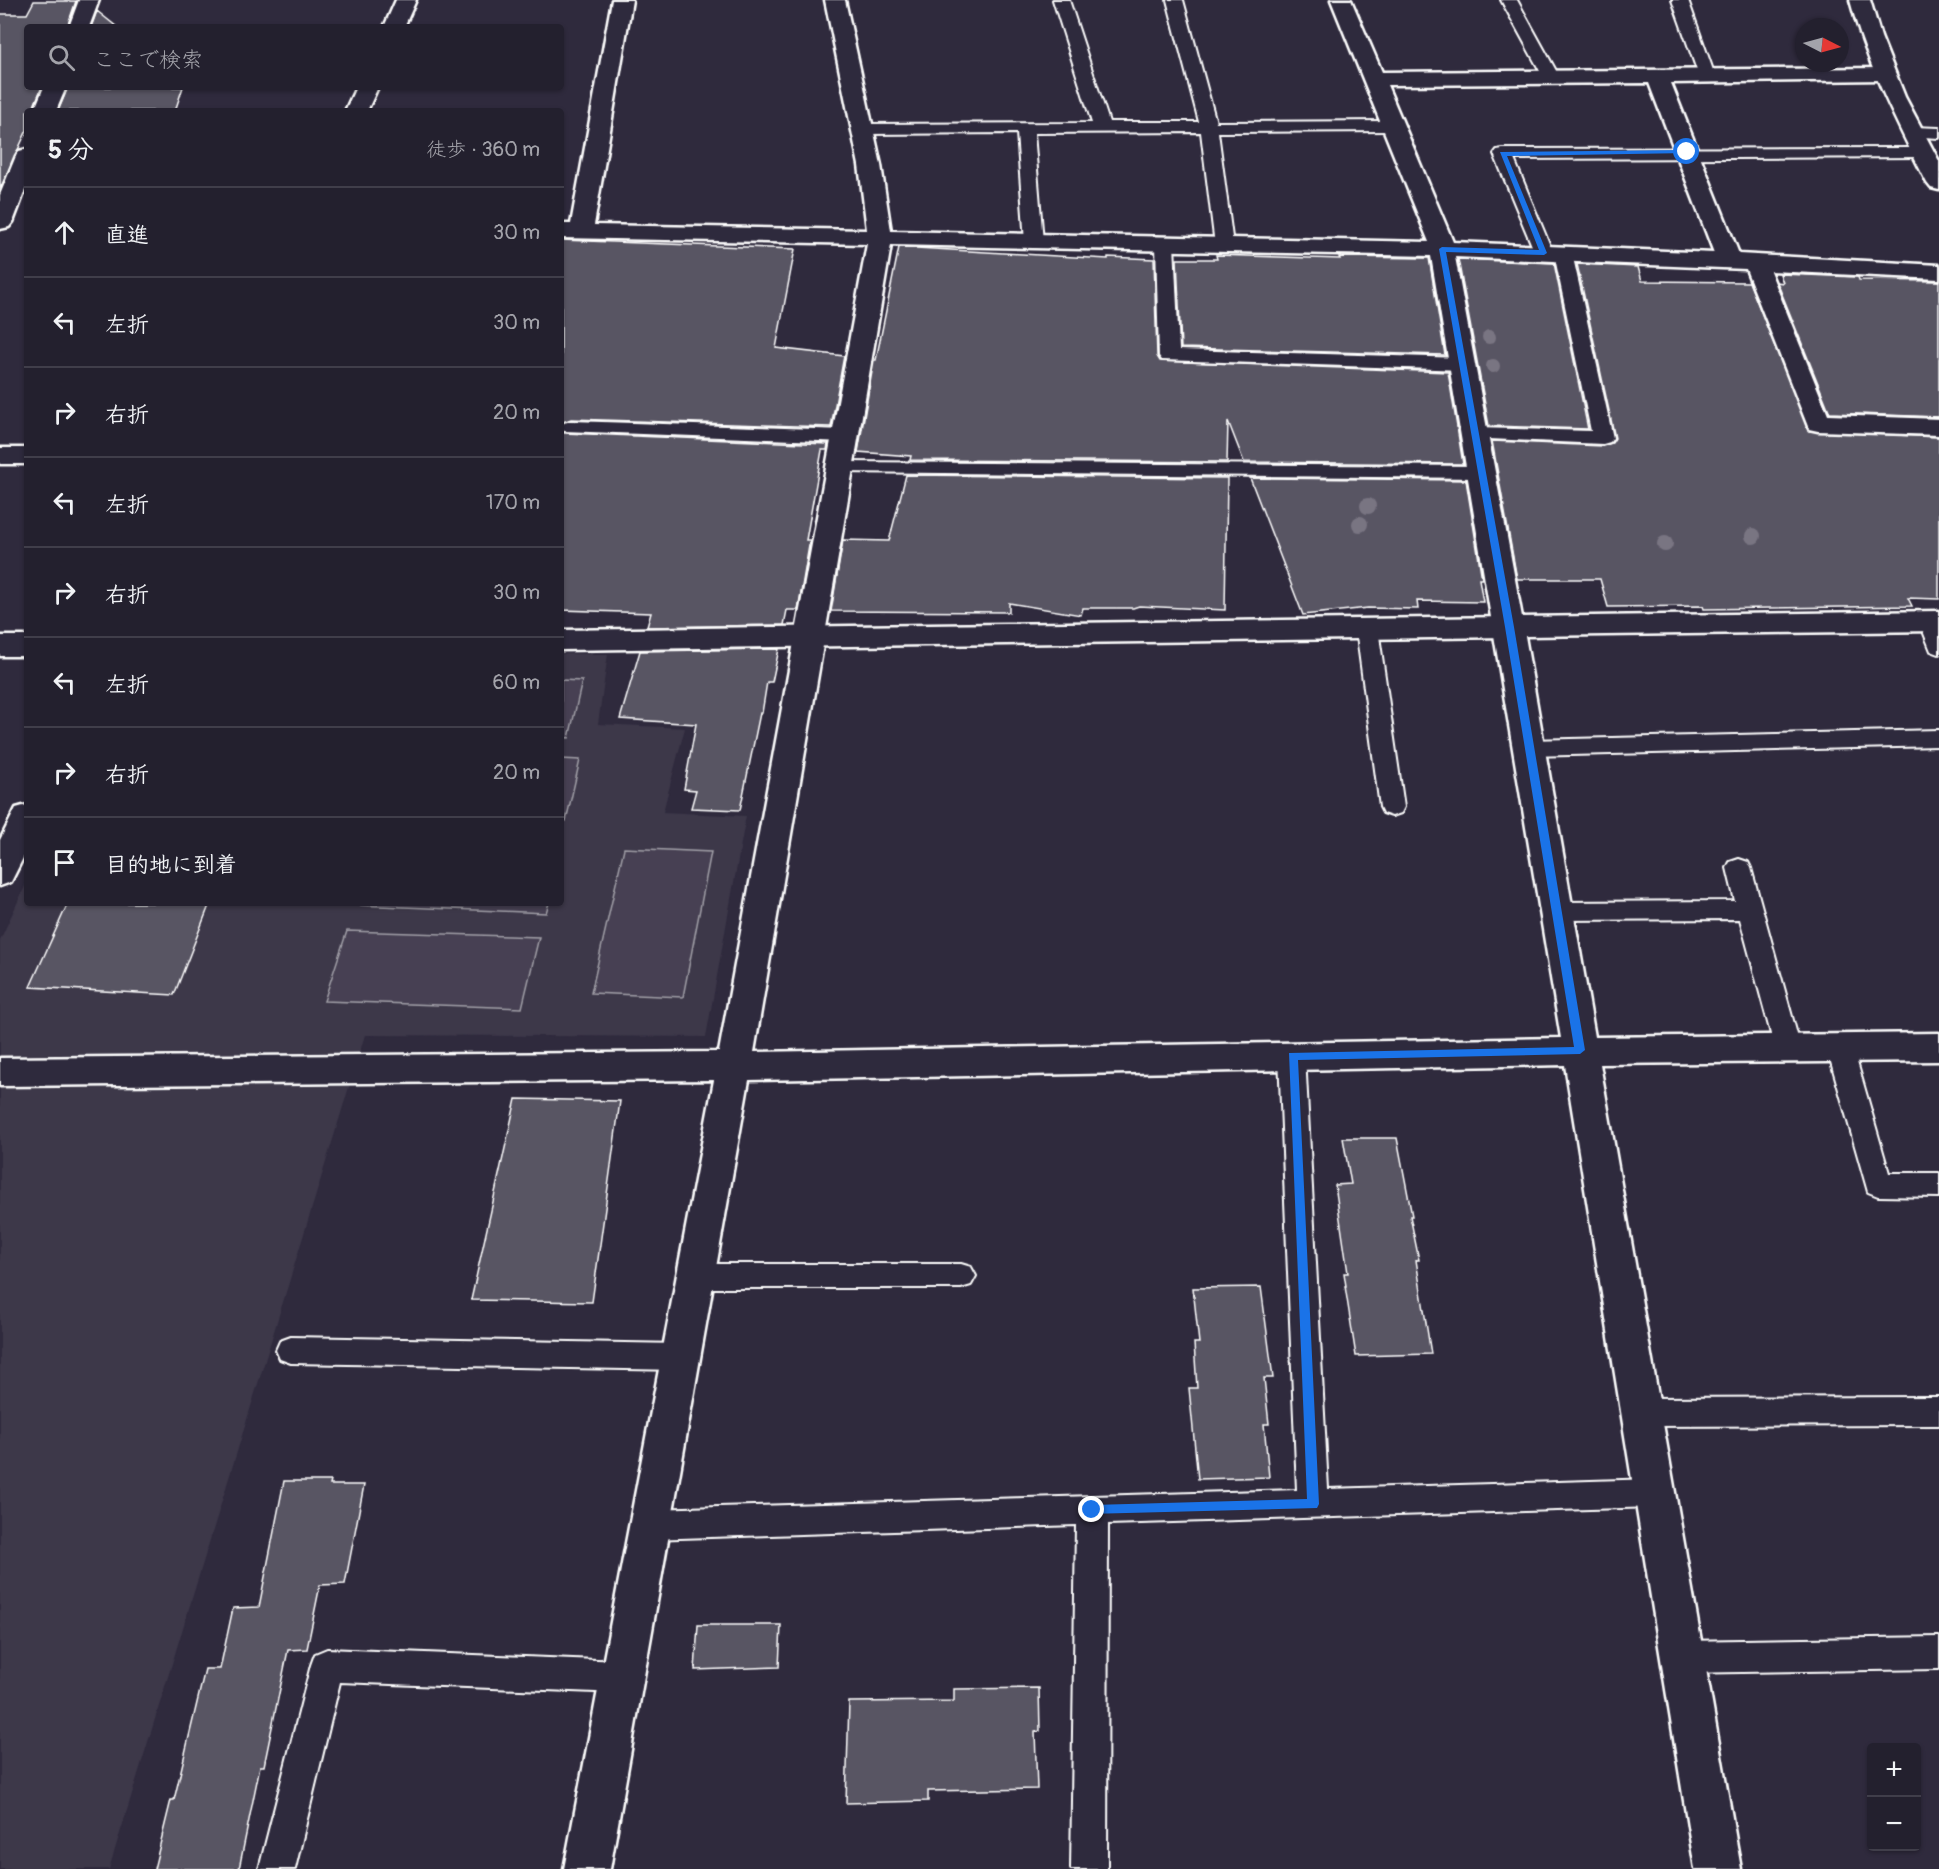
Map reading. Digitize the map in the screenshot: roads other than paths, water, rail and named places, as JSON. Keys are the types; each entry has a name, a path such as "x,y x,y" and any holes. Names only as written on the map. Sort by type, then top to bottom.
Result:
{"street":[{"path":"80,24 89,0"},
{"path":"395,24 406,0"},
{"path":"622,0 571,232 880,240 1442,249 1729,260 1939,272"},
{"path":"587,1869 734,1066 880,240 863,129 835,0"},
{"path":"1341,0 1442,249 1509,627 1718,1869"},
{"path":"1860,0 1884,74 1939,183"},
{"path":"1374,80 1884,74"},
{"path":"1658,77 1729,260"},
{"path":"46,108 54,90"},
{"path":"357,108 366,90"},
{"path":"24,163 0,222 24,222"},
{"path":"1755,262 1818,423 1939,427"},
{"path":"0,456 24,456"},
{"path":"564,640 1509,627 1936,630"},
{"path":"0,646 24,646"},
{"path":"0,874 24,822"},
{"path":"0,1072 734,1066 1580,1050 1939,1047"}],"lane":[{"path":"1061,0 1102,128"},
{"path":"1175,0 1209,127 1224,245"},
{"path":"1509,0 1552,78"},
{"path":"1680,0 1707,76"},
{"path":"863,129 1393,126"},
{"path":"1025,128 1034,242"},
{"path":"1913,132 1939,133"},
{"path":"1476,434 1603,438 1553,253 1503,154 1924,153"},
{"path":"1165,244 1169,356 1464,364"},
{"path":"571,427 845,436"},
{"path":"840,468 1482,472"},
{"path":"1367,629 1392,807"},
{"path":"1529,748 1939,738"},
{"path":"1739,868 1788,1049"},
{"path":"1556,911 1750,910"},
{"path":"1839,1048 1878,1184 1939,1185"},
{"path":"1292,1056 1313,1504"},
{"path":"695,1276 961,1276"},
{"path":"291,1350 680,1357"},
{"path":"1640,1412 1939,1411"},
{"path":"650,1524 1655,1493"},
{"path":"1089,1869 1092,1510"},
{"path":"1682,1657 1939,1653"},
{"path":"277,1869 327,1665 621,1677"}]}
